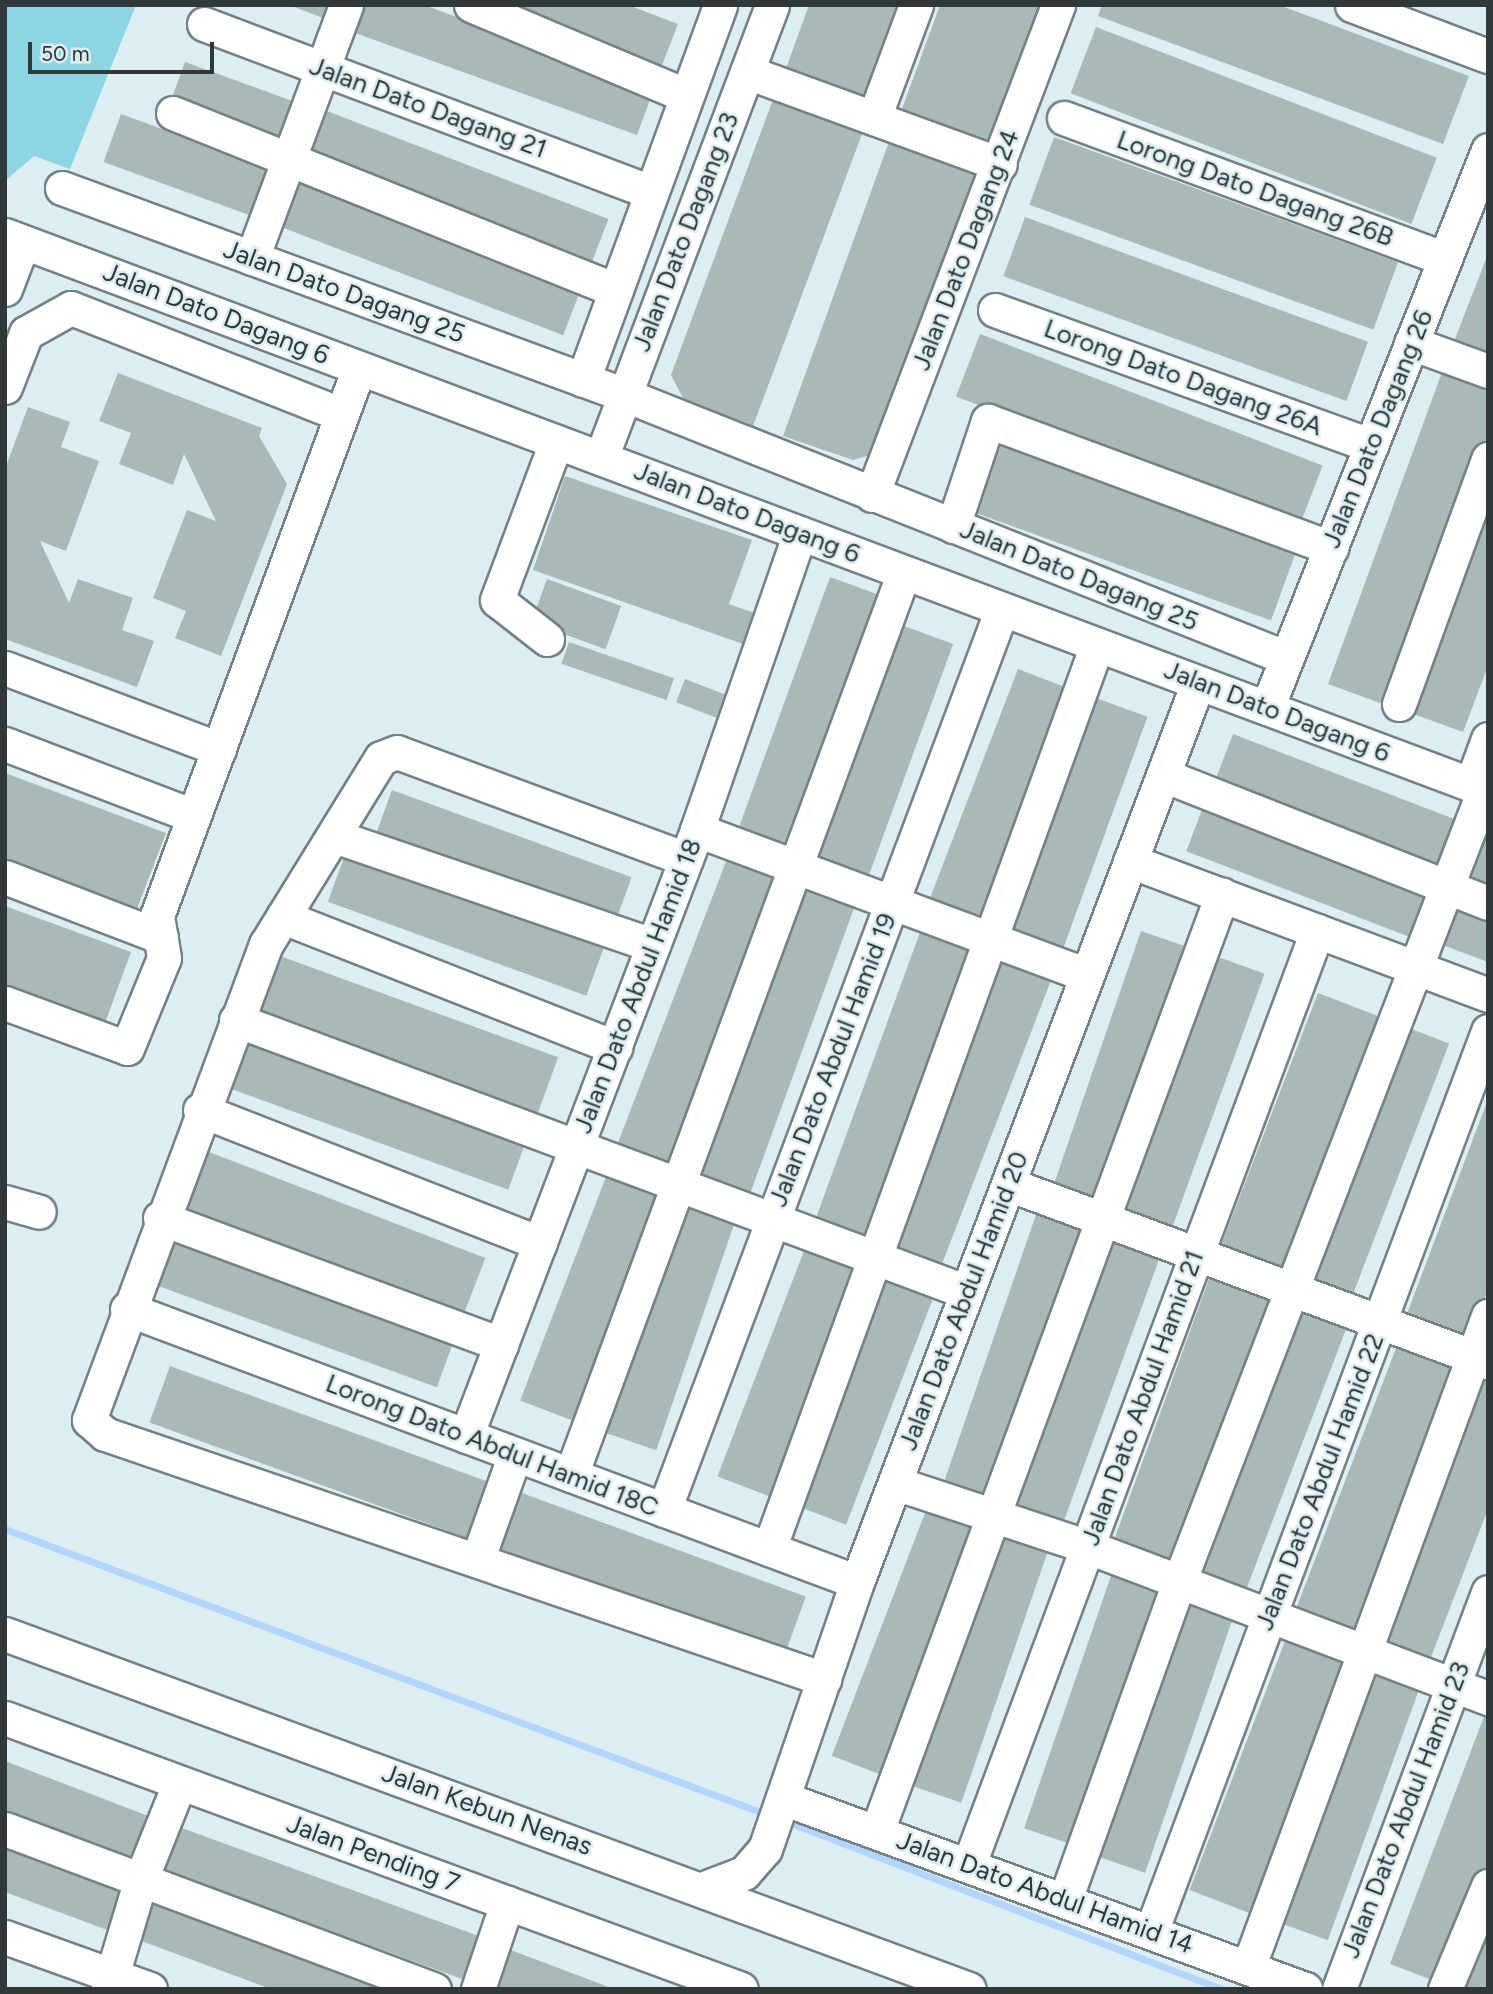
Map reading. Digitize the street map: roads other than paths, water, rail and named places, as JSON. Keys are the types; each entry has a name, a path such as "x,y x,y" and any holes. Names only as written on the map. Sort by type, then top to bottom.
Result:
{"street":[{"path":"252,258 345,5"},
{"path":"471,5 687,96"},
{"name":"Jalan Dato Dagang 23","path":"583,380 720,5"},
{"name":"Jalan Dato Dagang 23","path":"601,458 772,5"},
{"path":"874,118 916,5"},
{"name":"Jalan Dato Dagang 24","path":"872,495 1000,164 1058,5"},
{"path":"1352,5 1488,56"},
{"name":"Jalan Dato Dagang 21","path":"204,24 652,192"},
{"path":"747,72 1000,164"},
{"path":"173,113 289,157 616,290"},
{"name":"Lorong Dato Dagang 26B","path":"1065,118 1445,259"},
{"name":"Jalan Dato Dagang 26","path":"1267,708 1488,150"},
{"name":"Jalan Dato Dagang 25","path":"62,188 625,395 1287,659"},
{"path":"5,289 14,239"},
{"name":"Jalan Dato Dagang 6","path":"14,239 1481,788"},
{"path":"5,387 26,333 71,308 342,415"},
{"name":"Lorong Dato Dagang 26A","path":"995,310 1371,445"},
{"path":"1411,343 1488,371"},
{"path":"5,1003 127,1048 164,958 157,916 359,368"},
{"path":"953,526 988,421 1331,548"},
{"path":"547,639 498,600 556,442"},
{"path":"1399,704 1488,460"},
{"name":"Jalan Dato Abdul Hamid 18","path":"466,1436 692,845 800,533"},
{"path":"571,1475 904,572"},
{"name":"Jalan Dato Abdul Hamid 19","path":"664,1510 1002,609"},
{"path":"769,1549 872,1256 991,939 1097,645"},
{"path":"5,668 219,750"},
{"name":"Jalan Dato Abdul Hamid 20","path":"702,1889 755,1865 785,1799 857,1582 1198,683"},
{"path":"1065,1900 1179,1581 1447,886 1481,788 1488,740"},
{"path":"5,744 194,816"},
{"path":"824,1679 478,1558 105,1434 89,1420 200,1110 236,1020 283,917 381,758 397,752 692,845 797,867 1087,975"},
{"path":"1163,775 1488,902"},
{"path":"334,836 653,945"},
{"path":"1130,861 1488,995"},
{"path":"5,877 161,937"},
{"path":"877,1831 1222,895"},
{"path":"283,917 614,1047"},
{"name":"Jalan Dato Abdul Hamid 21","path":"969,1864 1318,931"},
{"path":"236,1020 967,1292"},
{"name":"Jalan Dato Abdul Hamid 22","path":"1152,1932 1488,1031"},
{"path":"200,1110 540,1243"},
{"path":"1008,1184 1480,1359"},
{"path":"5,1202 39,1212"},
{"path":"160,1218 501,1344"},
{"name":"Lorong Dato Abdul Hamid 18C","path":"127,1309 857,1582"},
{"path":"1248,1968 1360,1649 1480,1359 1488,1315"},
{"path":"478,1558 515,1454"},
{"path":"895,1483 1088,1548 1488,1698"},
{"name":"Jalan Dato Abdul Hamid 23","path":"1339,1989 1488,1592"},
{"name":"Jalan Kebun Nenas","path":"5,1634 969,1989"},
{"name":"Jalan Pending 7","path":"5,1718 741,1989"},
{"path":"111,1982 141,1880 179,1784"},
{"name":"Jalan Dato Abdul Hamid 14","path":"785,1799 1305,1989"},
{"path":"5,1829 434,1989"},
{"path":"1445,1989 1488,1886"},
{"path":"478,1989 507,1903"},
{"path":"5,1937 111,1982 150,1989"}],"waterway":[{"path":"5,1529 768,1815"},
{"path":"783,1820 1220,1989"}]}
